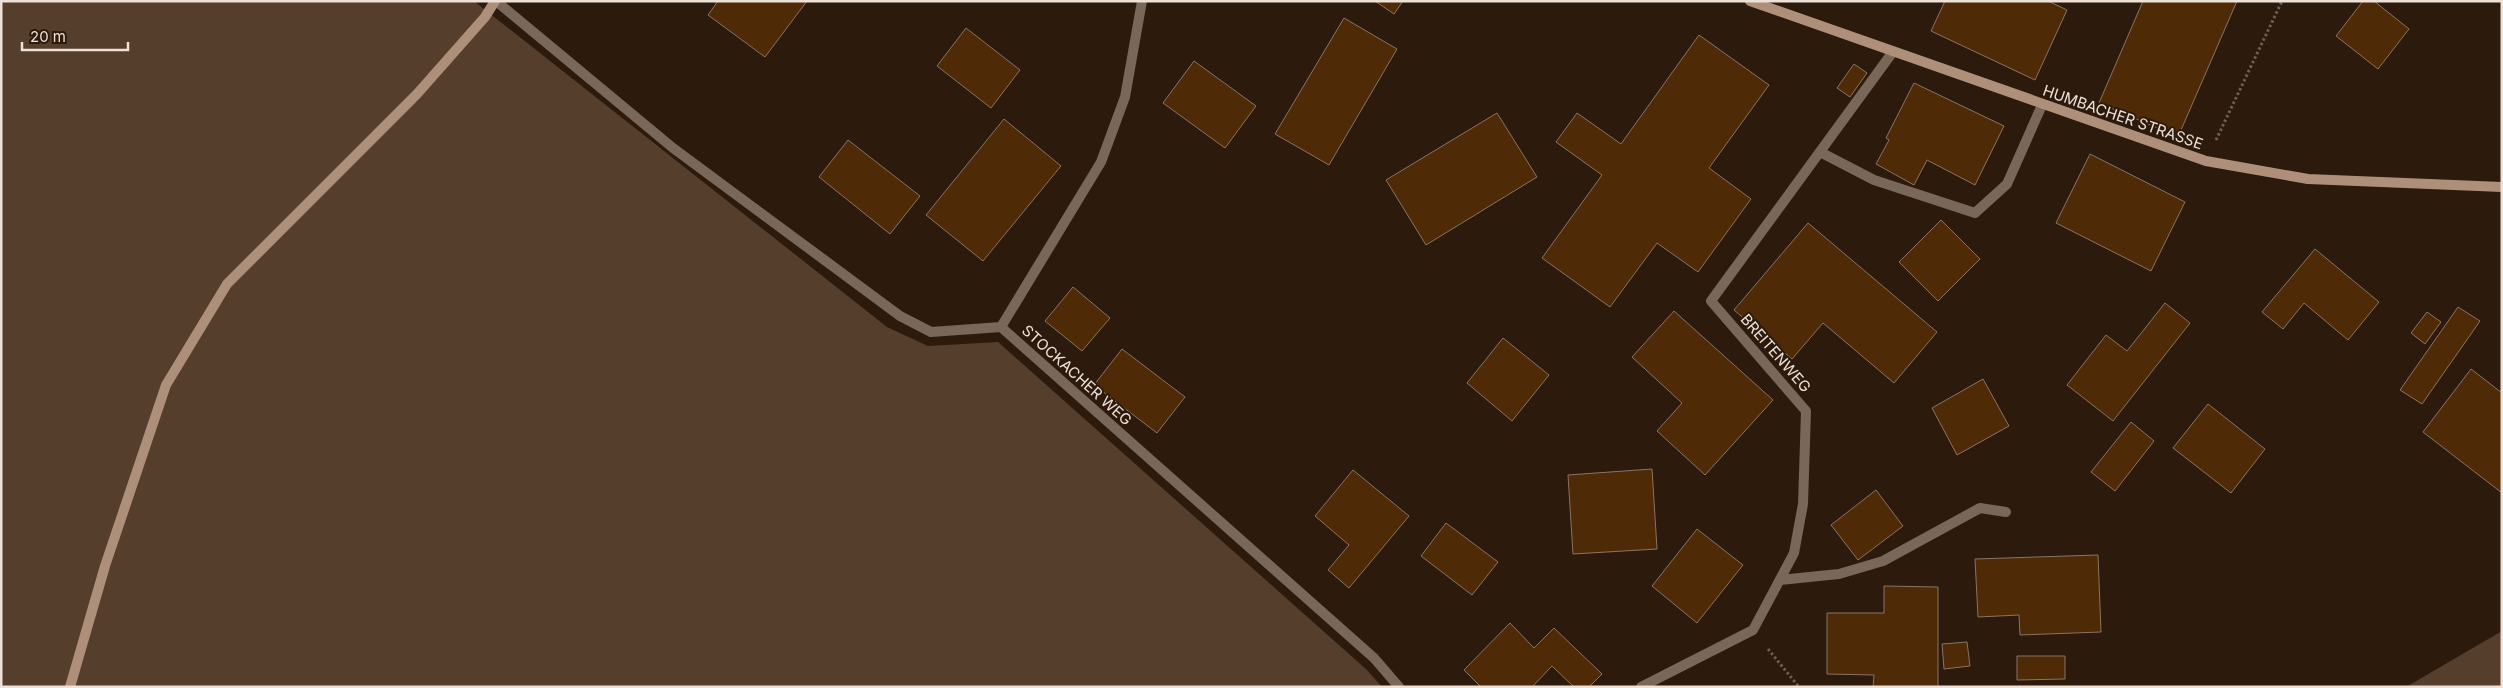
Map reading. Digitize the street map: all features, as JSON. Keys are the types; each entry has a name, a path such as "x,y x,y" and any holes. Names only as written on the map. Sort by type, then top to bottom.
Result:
{"street":[{"path":"70,687 105,566 166,385 227,284 418,94 485,17 496,1 673,148 900,316 931,332 1001,328"},
{"name":"STOCKACHER WEG","path":"1142,1 1125,97 1101,162 1001,328 1374,658 1399,687"},
{"name":"HUMBACHER STRASSE","path":"1750,1 1892,53 2206,161 2308,180 2502,188"},
{"name":"BREITENWEG","path":"1753,630 1794,553 1803,504 1806,411 1711,301 1892,53"},
{"path":"1820,152 1874,180 1975,212 2007,184 2042,105"},
{"path":"1780,580 1839,574 1883,560 1980,508 2006,512"},
{"path":"1641,687 1753,630"}],"path":[{"path":"2206,161 2282,1"},
{"path":"1753,630 1799,687"}],"shaded area":[{"path":"1,1 474,1 887,327 928,346 998,342 1367,670 1382,687 1,687"},
{"path":"2502,631 2502,687 2406,687"}],"building":[{"path":"718,1 807,1 765,57 708,15"},
{"path":"1375,1 1403,1 1394,14"},
{"path":"1945,1 2048,1 2067,10 2035,80 1931,31"},
{"path":"2143,1 2237,1 2178,137 2099,103"},
{"path":"2363,1 2374,1 2409,29 2378,69 2336,36"},
{"path":"1344,18 1397,49 1329,165 1275,134"},
{"path":"966,28 1020,70 991,108 937,66"},
{"path":"1699,35 1769,85 1709,168 1751,199 1698,272 1657,243 1610,307 1542,258 1602,175 1556,142 1577,113 1621,144"},
{"path":"1194,61 1256,106 1225,148 1163,103"},
{"path":"1854,64 1867,73 1850,97 1837,88"},
{"path":"1914,83 2004,126 1975,185 1927,160 1914,185 1876,164 1889,140 1886,138"},
{"path":"1497,113 1537,177 1426,245 1386,180"},
{"path":"1004,119 1061,166 983,261 926,215"},
{"path":"848,140 920,196 890,234 819,177"},
{"path":"2090,154 2185,202 2151,271 2056,223"},
{"path":"1941,220 1980,259 1938,301 1899,262"},
{"path":"1808,223 1937,332 1894,383 1823,323 1792,359 1734,310"},
{"path":"2315,249 2379,302 2348,340 2304,303 2283,329 2262,312"},
{"path":"1073,287 1110,318 1082,351 1045,321"},
{"path":"2165,303 2190,323 2113,421 2067,385 2106,335 2127,351"},
{"path":"2458,307 2480,321 2422,404 2400,390"},
{"path":"1674,311 1773,400 1705,475 1657,431 1682,403 1632,357"},
{"path":"2427,312 2441,322 2425,344 2411,333"},
{"path":"1503,338 1549,375 1512,421 1467,383"},
{"path":"1122,349 1185,397 1157,433 1094,385"},
{"path":"2471,369 2502,393 2502,493 2423,432"},
{"path":"1983,379 2009,426 1957,455 1932,408"},
{"path":"2208,404 2265,449 2231,493 2173,448"},
{"path":"2131,422 2154,441 2115,491 2091,472"},
{"path":"1652,469 1657,549 1573,554 1568,475"},
{"path":"1353,470 1409,516 1349,588 1328,570 1349,545 1315,516"},
{"path":"1876,490 1903,526 1858,560 1831,525"},
{"path":"1446,523 1498,562 1472,595 1421,556"},
{"path":"1697,529 1743,565 1697,623 1652,586"},
{"path":"2098,555 2101,632 2020,635 2019,615 1978,617 1975,559"},
{"path":"1884,586 1938,587 1938,687 1873,687 1874,675 1827,674 1827,613 1884,613"},
{"path":"1510,623 1534,648 1554,628 1602,674 1589,687 1574,687 1552,666 1532,687 1481,687 1464,670"},
{"path":"1967,642 1970,666 1944,669 1942,644"},
{"path":"2017,656 2065,656 2065,679 2017,680"}]}
